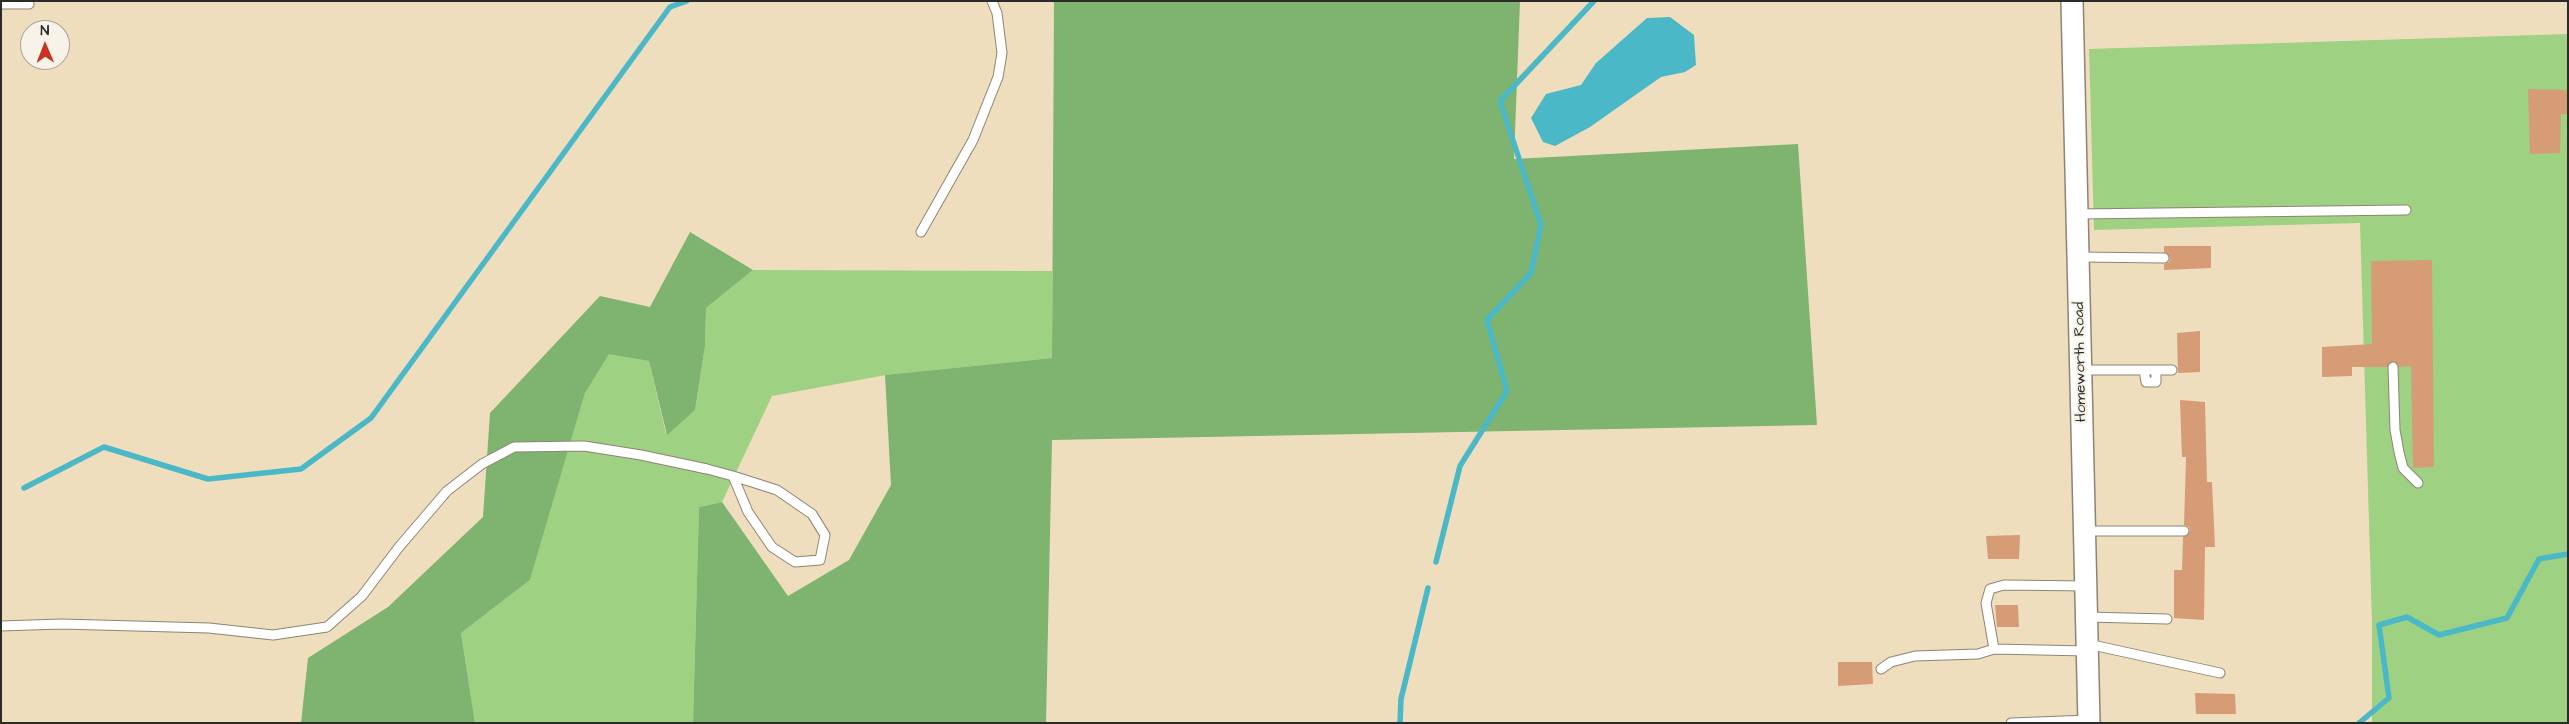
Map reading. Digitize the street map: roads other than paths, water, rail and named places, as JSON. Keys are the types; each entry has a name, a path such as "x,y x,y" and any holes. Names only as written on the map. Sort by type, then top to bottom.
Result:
{"street":[{"name":"Homeworth Road","path":"2072,1 2089,721"}],"lane":[{"path":"921,232 973,140 998,77 1002,53 997,13 992,1"},
{"path":"1,4 29,4"},
{"path":"2078,214 2406,210"},
{"path":"2079,258 2164,258"},
{"path":"2393,367 2399,452 2404,468 2418,483"},
{"path":"2082,370 2172,370"},
{"path":"1,626 61,624 209,628 272,635 327,627 362,596 399,547 447,491 482,464 514,447 584,446 650,457 734,476 777,490 812,514 825,535 820,560 795,562 772,547 748,512 734,476"},
{"path":"2086,531 2184,531"},
{"path":"1994,650 1986,603 1990,589 2004,585 2087,586"},
{"path":"2088,617 2167,619"},
{"path":"1881,669 1891,662 1915,656 1978,654 1994,650 2088,647 2220,673"},
{"path":"2011,723 2089,721"}],"water":[{"path":"1670,17 1694,35 1696,65 1685,72 1661,77 1590,127 1555,146 1543,142 1531,118 1546,94 1581,85 1596,63 1647,18"}],"waterway":[{"path":"24,488 104,447 208,479 301,469 371,418 670,7 687,1"},
{"path":"1436,562 1460,466 1507,391 1487,320 1531,273 1541,225 1500,101 1594,1"},
{"path":"2359,723 2389,698 2379,625 2407,617 2439,635 2507,618 2539,559 2568,554"},
{"path":"1400,723 1401,699 1428,588"}]}
